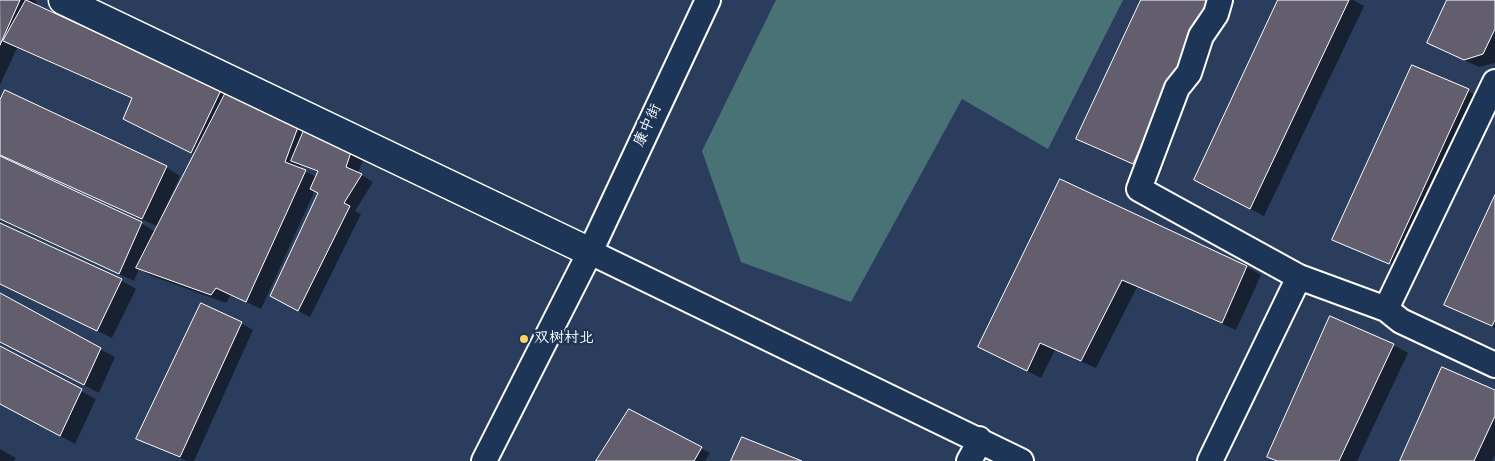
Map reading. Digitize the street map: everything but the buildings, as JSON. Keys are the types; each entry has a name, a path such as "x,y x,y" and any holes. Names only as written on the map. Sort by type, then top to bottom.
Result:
{"street":[{"path":"63,0 590,252 976,447 1021,461"},
{"name":"康中街","path":"484,461 590,252 708,0"},
{"path":"1220,0 1216,14 1201,36 1189,73 1177,88 1139,188 1299,277 1386,309 1401,321 1495,365"},
{"path":"1386,309 1495,82"},
{"path":"1210,461 1299,277"}],"green space":[{"path":"776,0 1123,0 1048,149 962,99 851,302 741,262 702,151"}],"place":[{"name":"双树村北","path":"524,339"}]}
